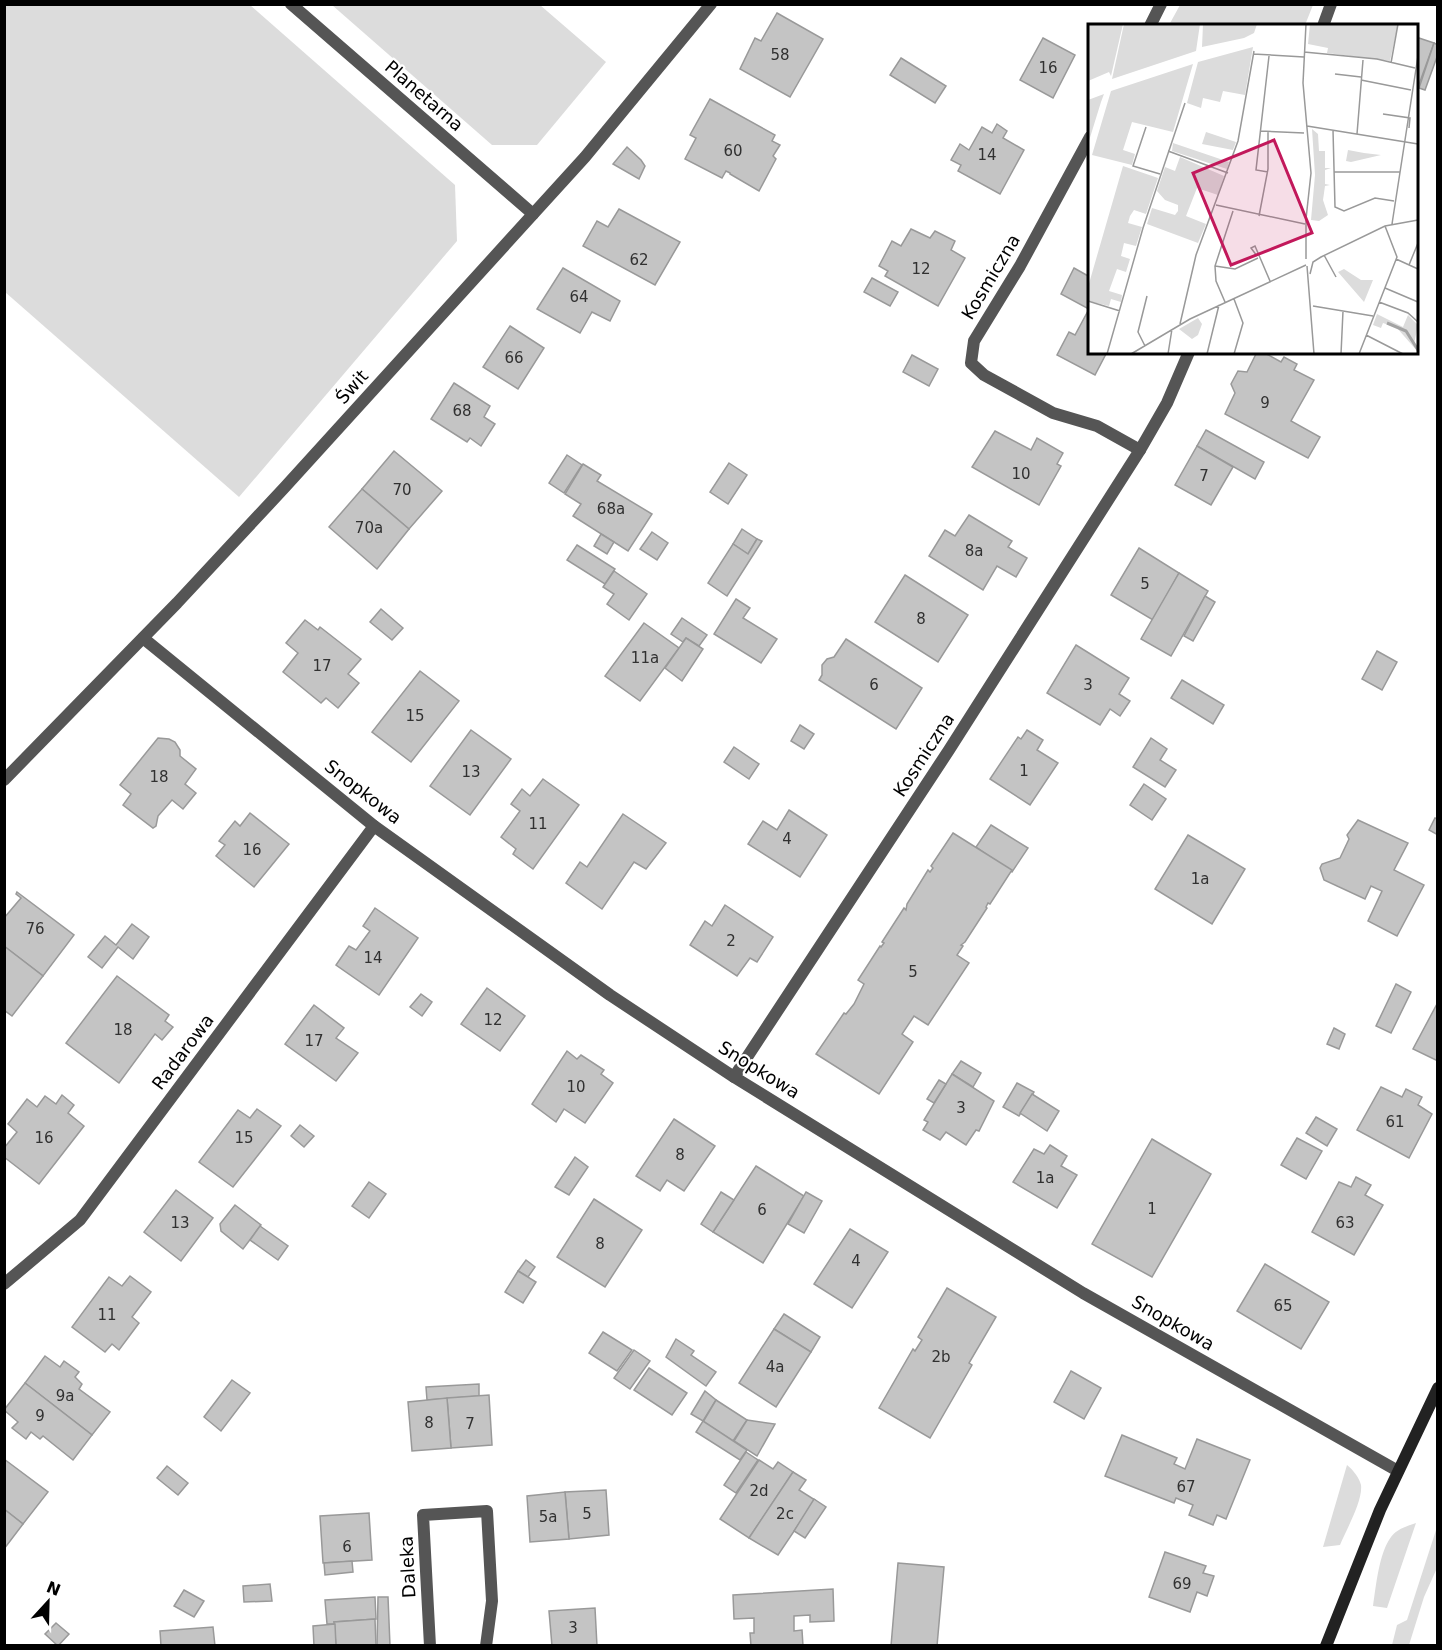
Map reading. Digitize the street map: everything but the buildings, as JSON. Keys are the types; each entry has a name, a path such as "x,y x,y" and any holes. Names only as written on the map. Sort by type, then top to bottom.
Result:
{"street":[{"name":"Planetarna","path":"291,4 532,214"},
{"name":"Świt","path":"4,780 143,638 285,487 585,157 711,4"},
{"path":"1151,24 1161,4"},
{"path":"1324,24 1331,4"},
{"name":"Kosmiczna","path":"1088,139 1020,266 974,341 971,363 984,375 1053,413 1097,426 1140,450"},
{"name":"Kosmiczna","path":"734,1077 949,750 1140,450 1167,403 1188,354"},
{"name":"Snopkowa","path":"143,638 374,825 610,995 734,1077 1083,1293 1398,1471"},
{"name":"Radarowa","path":"4,1284 80,1220 374,825"},
{"path":"1326,1646 1370,1532 1437,1388"},
{"name":"Daleka","path":"430,1646 423,1515 488,1511 492,1601 486,1646"}],"shaded area":[{"path":"5,4 250,5 455,185 457,241 239,497 5,292"},
{"path":"1180,4 1313,5 1305,24 1170,24"},
{"path":"332,5 540,5 606,62 537,145 492,145"},
{"path":"1347,1465 1360,1482 1359,1499 1340,1545 1323,1547"},
{"path":"1416,1523 1387,1608 1373,1606 1379,1570 1387,1544 1396,1532"},
{"path":"1437,1527 1437,1568 1424,1597 1409,1645 1392,1645 1397,1625 1407,1620"}]}
